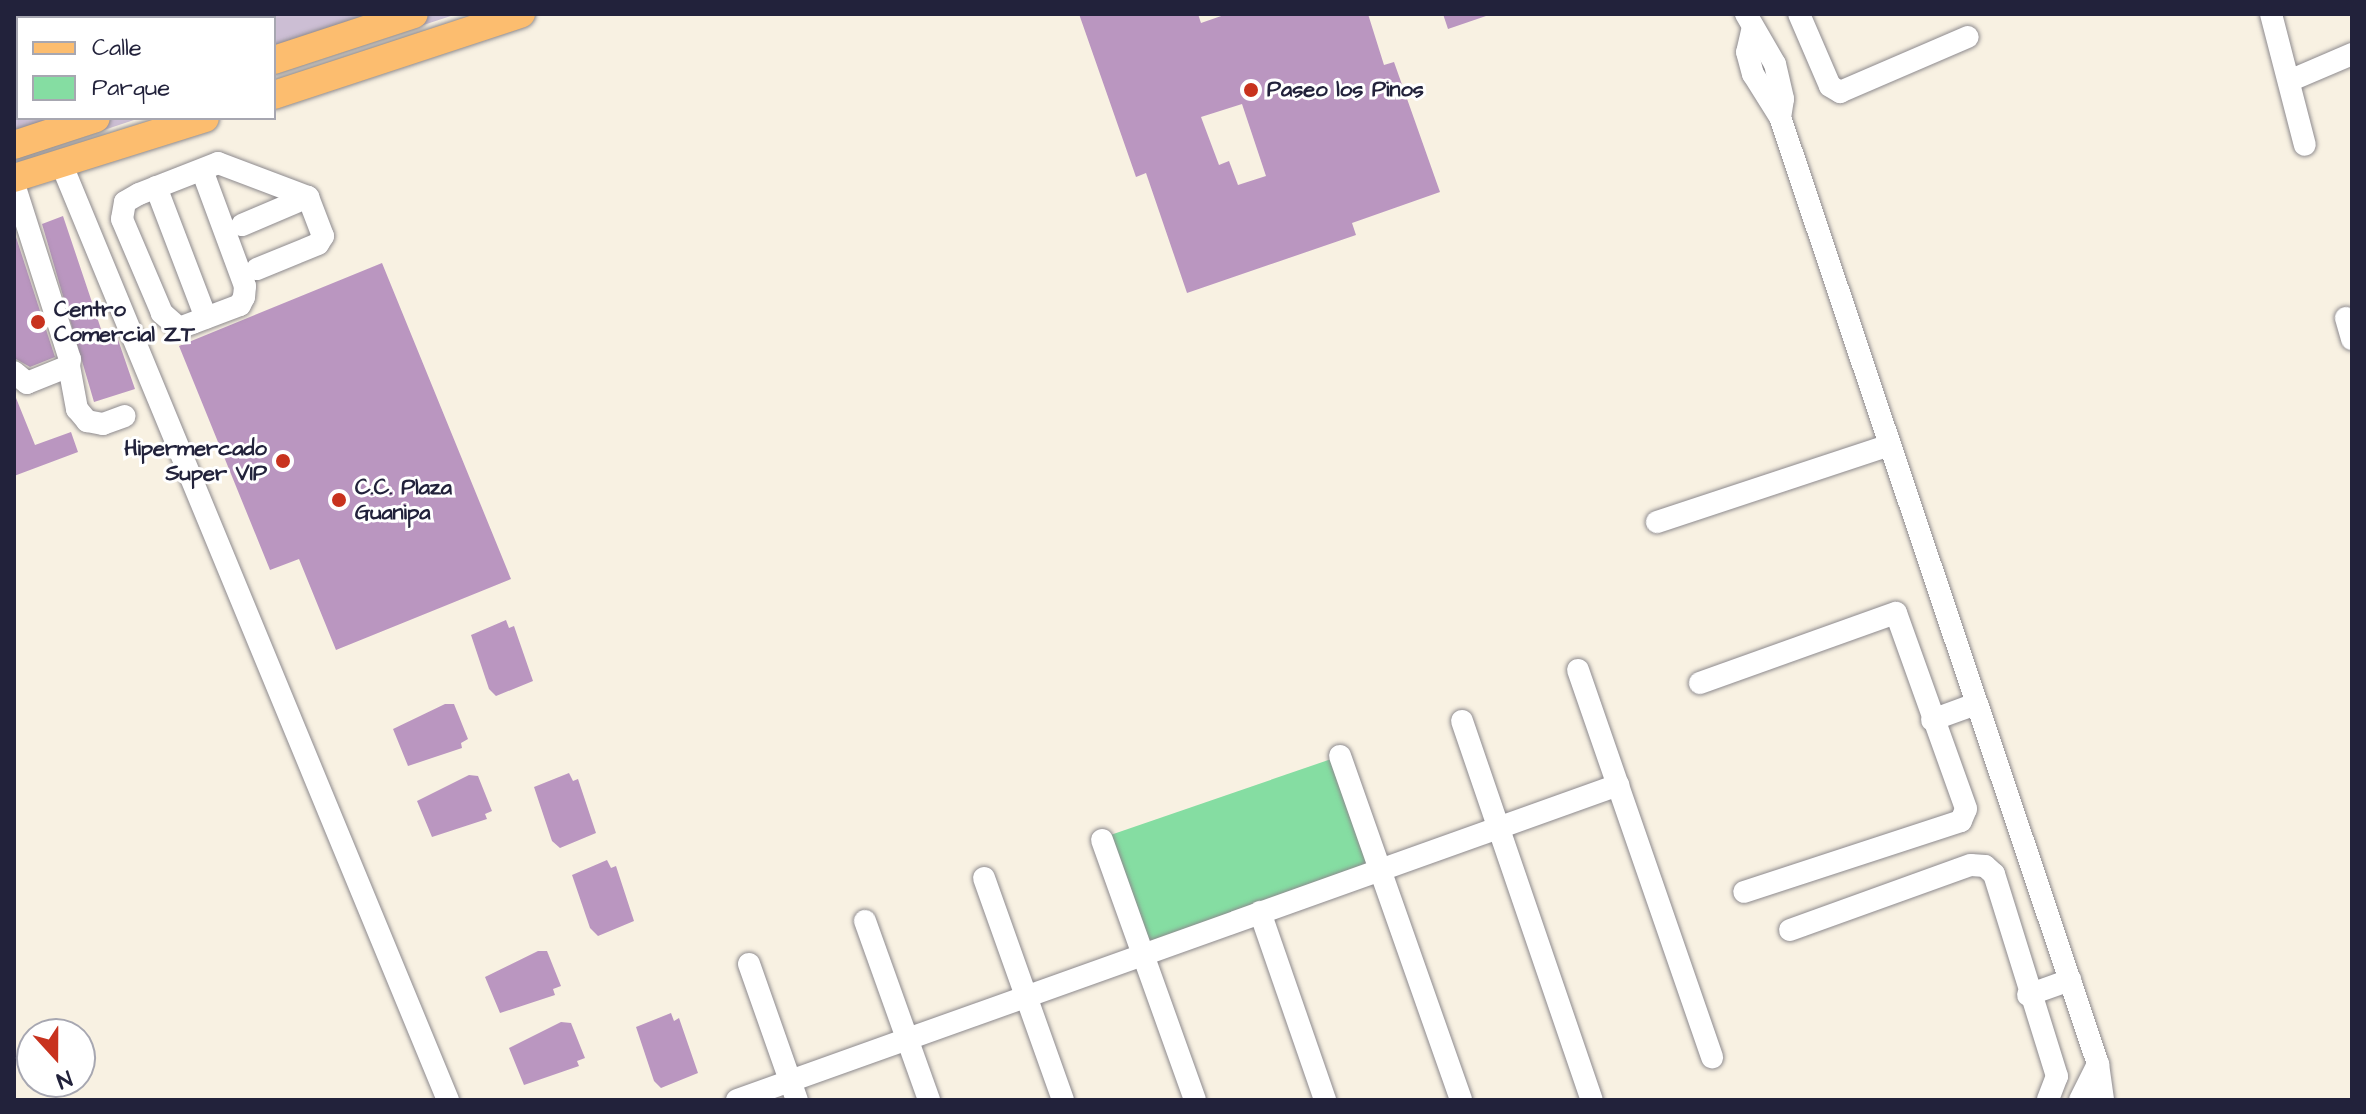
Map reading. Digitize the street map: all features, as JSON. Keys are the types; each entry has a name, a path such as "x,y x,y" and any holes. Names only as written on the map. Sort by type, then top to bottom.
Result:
{"main road":[{"path":"276,59 414,14"},
{"path":"276,94 521,14"},
{"path":"14,145 90,120"},
{"path":"14,181 199,120"}],"street":[{"path":"1799,14 1830,86 1840,92 1968,37"},
{"path":"2271,14 2305,145"},
{"path":"1749,23 1767,46 1775,64 1783,99 1780,117 2098,1064 2103,1100"},
{"path":"2289,81 2352,54"},
{"path":"61,163 448,1100"},
{"path":"202,170 245,286 240,305 179,328 168,322 122,219 125,202 218,163 308,197 323,236 318,244 257,269"},
{"path":"14,181 19,216 69,366 77,409 87,421 103,424 125,416"},
{"path":"156,187 206,318"},
{"path":"242,225 308,197"},
{"path":"14,372 27,383 69,366"},
{"path":"1657,522 1890,445"},
{"path":"1700,683 1896,613 1966,809 1961,821 1744,892"},
{"path":"1578,670 1712,1057"},
{"path":"1932,720 1976,704"},
{"path":"1462,721 1592,1100"},
{"path":"1340,756 1461,1100"},
{"path":"737,1100 793,1090 907,1038 1618,785"},
{"path":"1102,840 1195,1100"},
{"path":"1790,930 1971,865 1985,866 1994,874 2028,995 2057,1076 2048,1100"},
{"path":"984,878 1063,1100"},
{"path":"1260,912 1325,1100"},
{"path":"865,921 929,1100"},
{"path":"749,964 793,1090"},
{"path":"2028,995 2070,980"},
{"path":"2080,1100 2098,1064"}],"shaded area":[{"path":"14,14 457,14 276,73 276,16 16,16 16,120 134,120 14,160"}],"green space":[{"path":"1340,756 1379,870 1141,952 1102,838"}],"building":[{"path":"1079,14 1198,14 1201,23 1227,14 1368,14 1384,65 1394,62 1440,192 1352,223 1356,235 1187,293 1146,173 1136,177","holes":["1242,104 1266,176 1238,185 1229,161 1219,165 1201,117"]},
{"path":"1443,14 1485,14 1486,16 1448,29"},
{"path":"63,216 102,332 114,328 135,389 94,402 42,224"},
{"path":"16,237 55,357 30,367 14,358"},
{"path":"382,263 511,579 336,650 299,559 270,570 179,346"},
{"path":"14,393 35,445 71,432 78,452 14,476"},
{"path":"506,620 509,628 514,626 533,681 496,696 489,689 471,635"},
{"path":"445,704 454,704 468,739 461,743 462,748 408,766 393,729"},
{"path":"569,773 573,781 578,779 596,833 560,848 552,841 534,787"},
{"path":"469,775 478,776 492,811 485,814 487,819 432,837 417,801"},
{"path":"607,860 611,868 616,866 634,921 598,936 590,928 572,875"},
{"path":"538,951 547,951 561,986 553,989 555,995 500,1013 485,977"},
{"path":"671,1013 674,1021 679,1018 698,1073 661,1088 654,1081 636,1027"},
{"path":"561,1022 571,1023 585,1058 577,1061 579,1066 524,1085 509,1048"}],"place":[{"name":"Paseo los Pinos","path":"1251,90"},
{"name":"Centro Comercial ZT","path":"38,322"},
{"name":"Hipermercado Super VIP","path":"283,461"},
{"name":"C.C. Plaza Guanipa","path":"339,500"}]}
